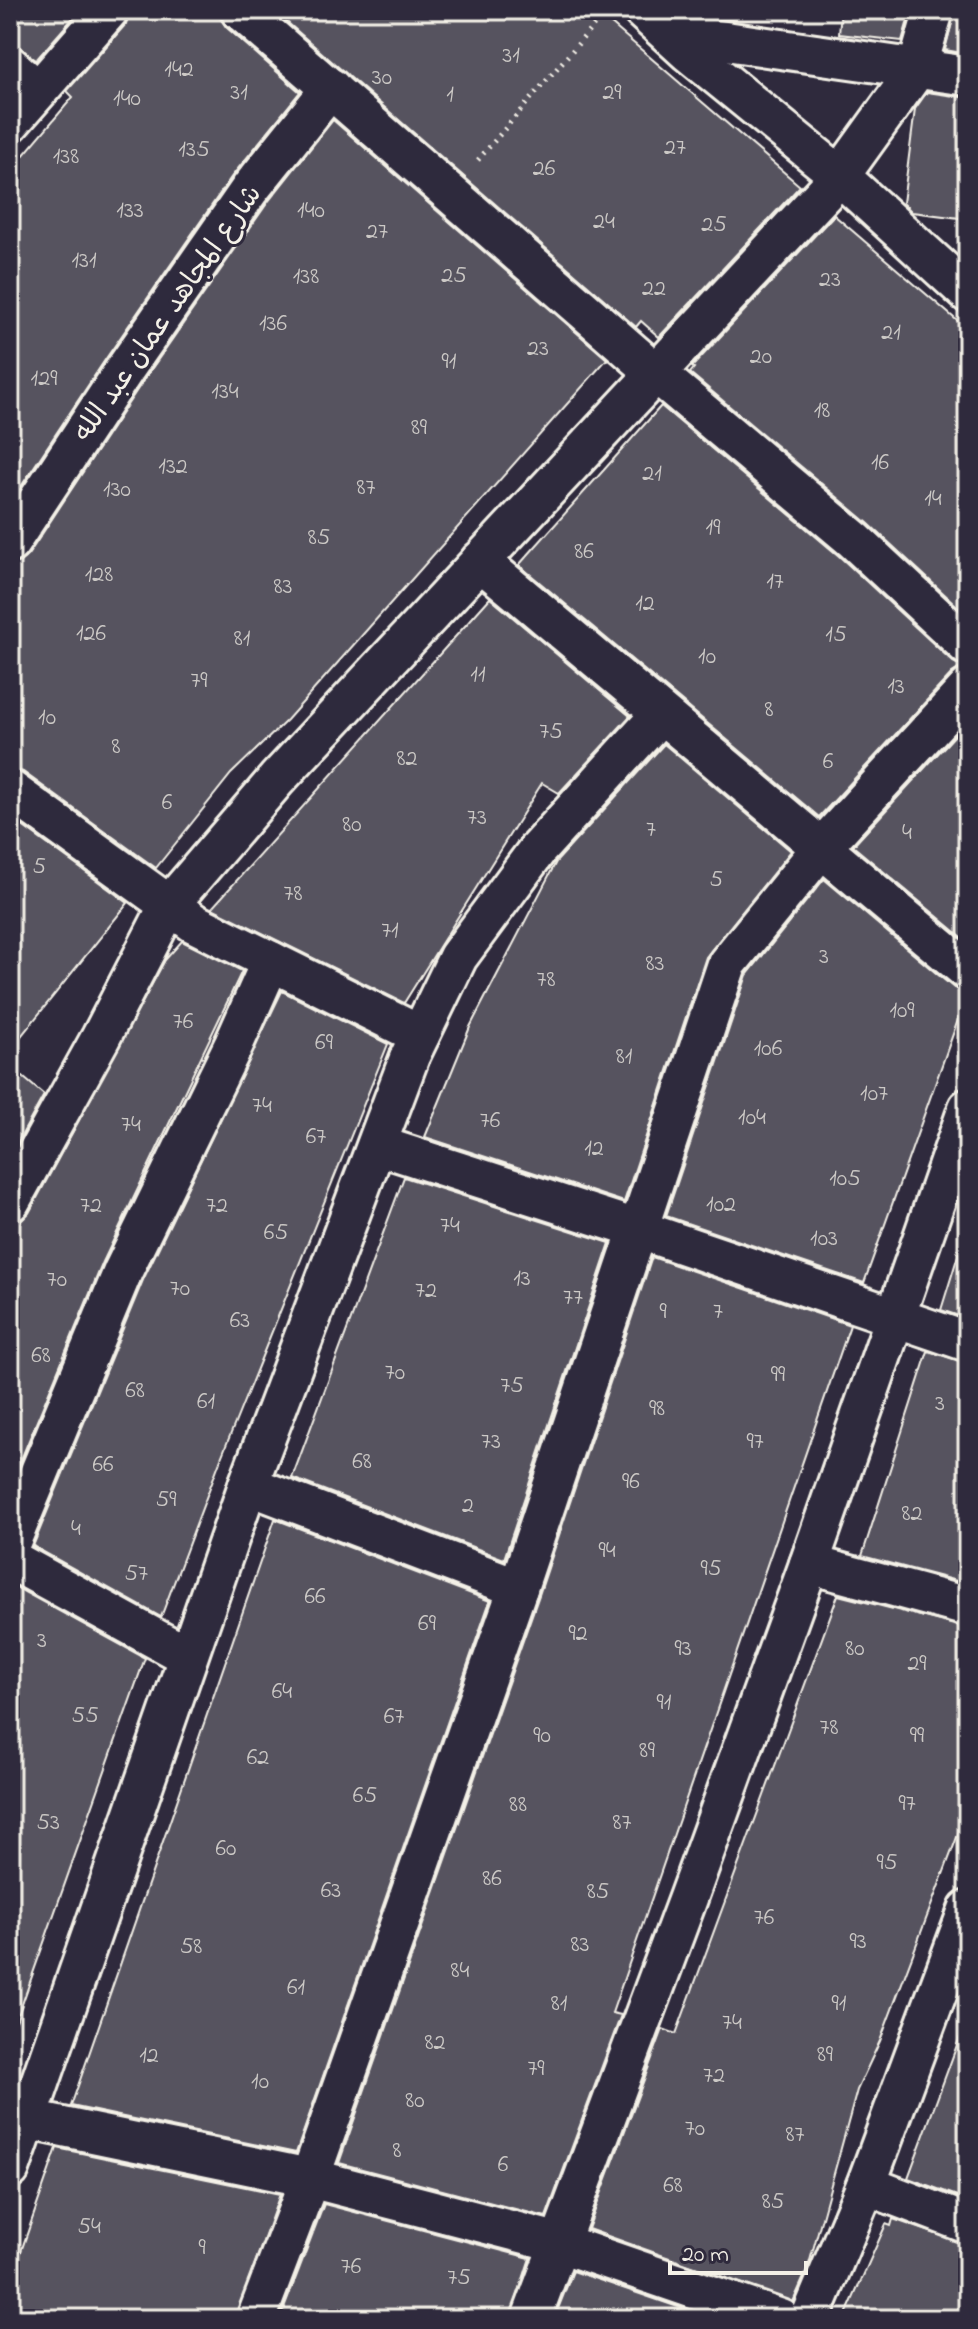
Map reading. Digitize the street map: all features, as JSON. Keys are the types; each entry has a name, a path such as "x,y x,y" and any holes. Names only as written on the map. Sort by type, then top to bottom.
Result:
{"street":[{"path":"10,123 24,78 109,10"},
{"path":"240,10 656,373 854,540 968,646"},
{"path":"642,10 691,32 968,76"},
{"path":"10,1202 169,905 277,779 840,176 917,69 934,10"},
{"path":"691,32 840,176 968,293"},
{"name":"شارع المجاهد عمان عبد الله","path":"10,543 125,369 250,189 331,88"},
{"path":"480,561 968,971"},
{"path":"256,2319 310,2178 518,1588 727,964 822,847 968,688"},
{"path":"10,2169 18,2118 248,1485 420,1035 458,957 538,849 661,714"},
{"path":"10,790 194,923 420,1035"},
{"path":"10,1544 123,1271 271,961"},
{"path":"531,2319 809,1564 894,1318 965,1128"},
{"path":"377,1145 640,1230 968,1342"},
{"path":"248,1485 518,1588"},
{"path":"10,1559 187,1656"},
{"path":"809,1564 968,1607"},
{"path":"810,2319 866,2185 968,1910"},
{"path":"18,2118 310,2178 560,2243 781,2319"},
{"path":"866,2185 968,2224"}],"path":[{"path":"451,191 607,10"}],"building":[{"path":"10,10 80,10 36,60 10,41"},
{"path":"130,10 219,10 226,27 300,92 232,176 10,503 10,171 73,97 67,91 126,24"},
{"path":"273,10 595,10 800,186 659,337 641,321 636,327"},
{"path":"841,10 911,10 902,41 839,34"},
{"path":"955,10 968,10 968,54 945,50"},
{"path":"927,92 968,98 968,219 912,212 903,203 915,109"},
{"path":"333,120 607,359 287,720 231,774 156,868 23,772 10,768 10,565 28,555 143,381 268,202"},
{"path":"834,215 968,330 968,616 868,523 690,373 692,367"},
{"path":"661,406 839,556 962,667 952,673 819,817 519,565"},
{"path":"490,598 630,716 559,793 542,783 404,1003 212,908"},
{"path":"968,721 968,942 853,846"},
{"path":"664,744 791,851 706,957 624,1202 425,1137 470,1027 556,862"},
{"path":"10,817 128,903 10,1050"},
{"path":"824,879 954,988 968,992 864,1283 666,1216 747,975"},
{"path":"182,941 242,971 103,1262 10,1486 10,1224 21,1221 29,1213 165,960"},
{"path":"282,991 388,1044 221,1458 161,1617 33,1546 143,1280"},
{"path":"10,1066 44,1095 10,1156"},
{"path":"404,1177 610,1243 504,1559 292,1478"},
{"path":"960,1249 968,1251 968,1319 941,1310"},
{"path":"652,1257 850,1325 612,2013 621,2015 546,2217 339,2163 539,1595"},
{"path":"928,1351 968,1363 968,1584 862,1556"},
{"path":"275,1519 490,1601 296,2153 71,2106"},
{"path":"10,1584 145,1658 15,2024 10,2023"},
{"path":"838,1595 968,1628 968,1808 880,2041 857,2090 808,2268 793,2302 588,2229 663,2029 676,2034"},
{"path":"964,2026 968,2027 968,2200 908,2178"},
{"path":"57,2148 280,2194 235,2319 10,2319 10,2283"},
{"path":"324,2204 530,2258 510,2319 280,2319"},
{"path":"893,2219 968,2245 968,2319 844,2319 886,2224 891,2226"},
{"path":"573,2271 713,2319 554,2319"}]}
